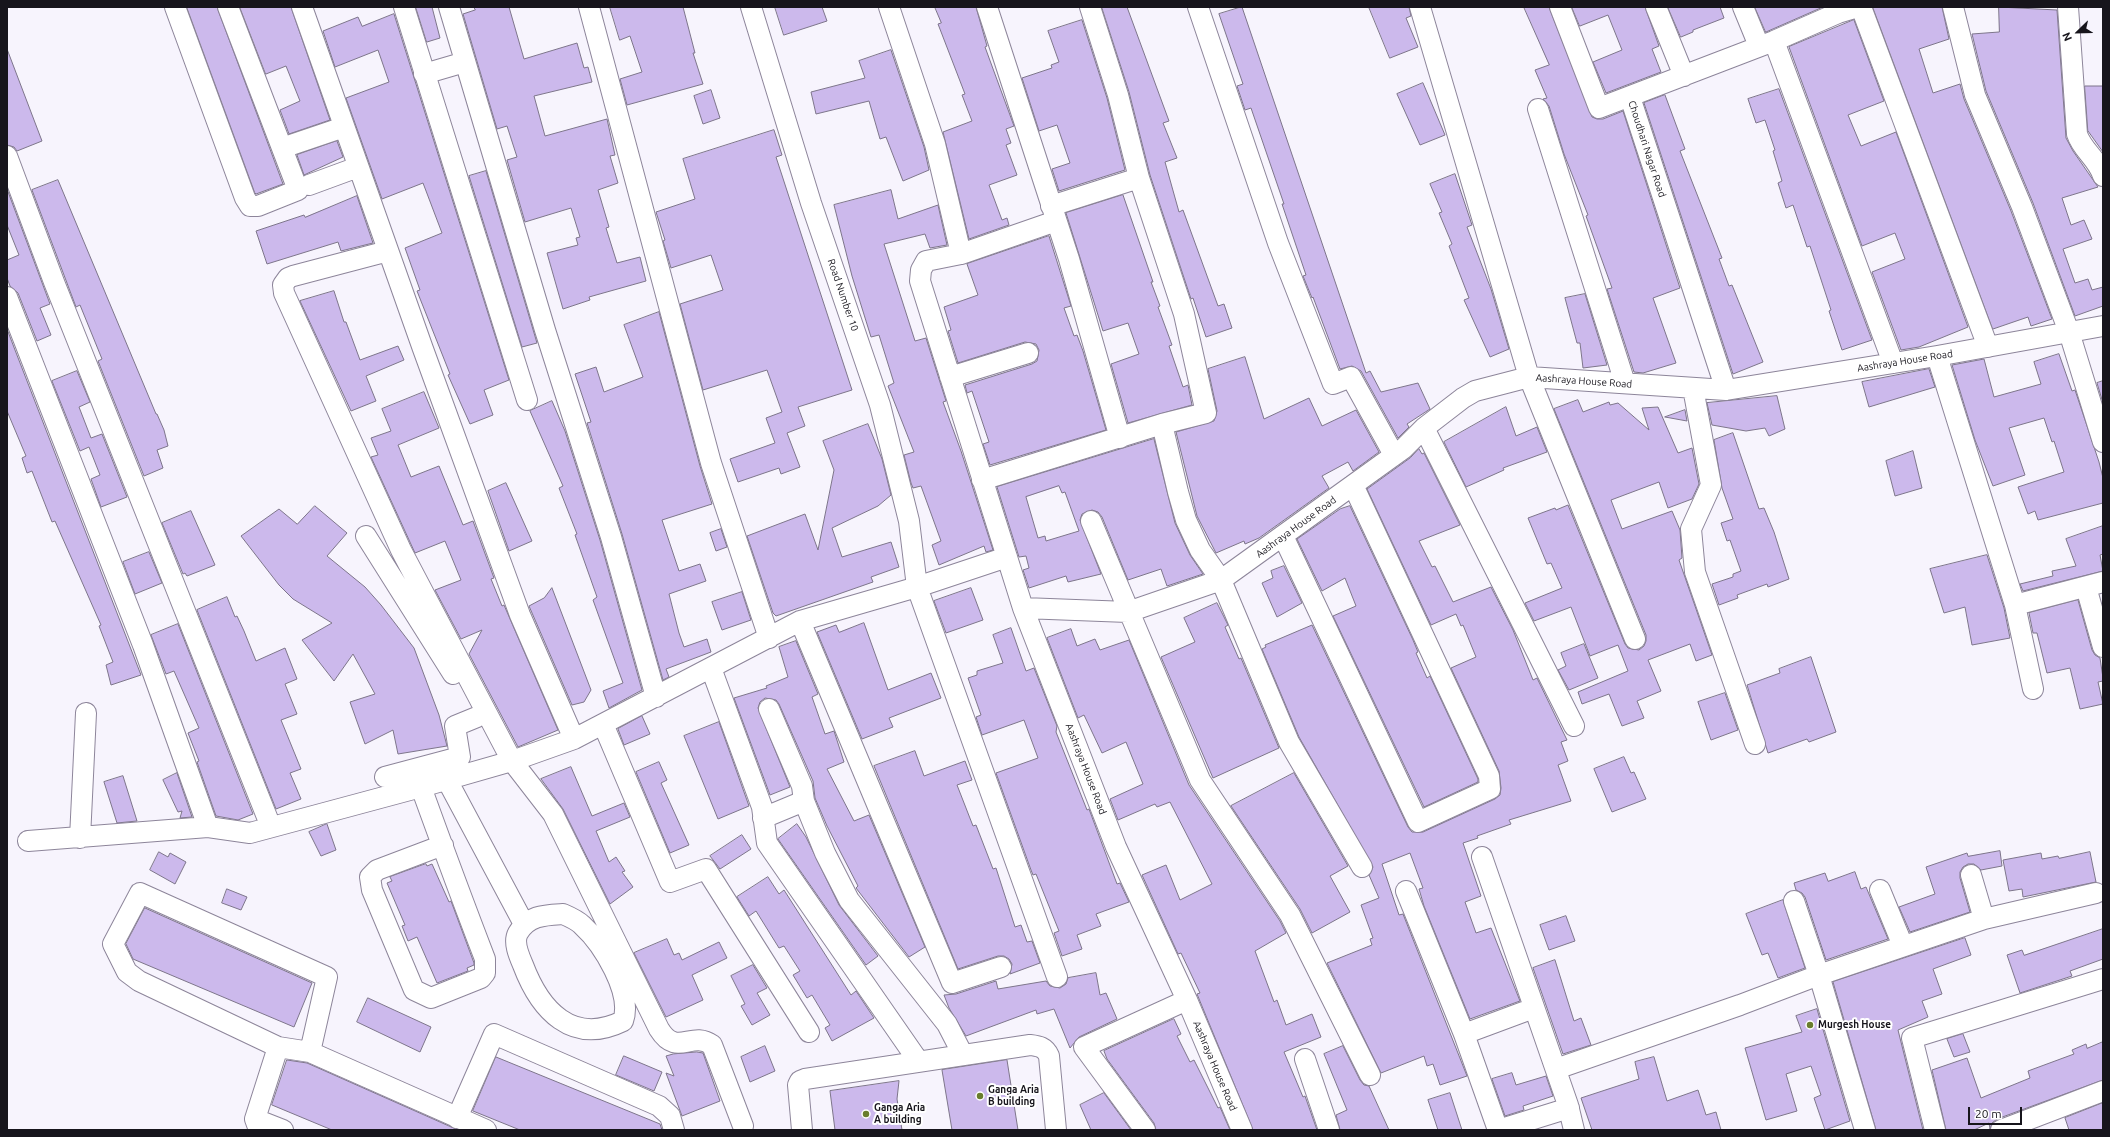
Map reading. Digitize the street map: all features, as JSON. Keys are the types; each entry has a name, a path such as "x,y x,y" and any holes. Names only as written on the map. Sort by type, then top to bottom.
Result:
{"street":[{"path":"176,7 245,198 250,206 258,206 298,190 228,7"},
{"path":"302,7 388,251 520,615 574,739"},
{"path":"404,7 527,400"},
{"path":"449,7 545,330 611,536 656,697"},
{"path":"589,7 711,464 769,638"},
{"name":"Road Number 10","path":"751,7 811,203 880,405 909,521 917,587 1057,977"},
{"path":"889,7 935,144 961,254"},
{"path":"987,7 1069,259 1120,438"},
{"path":"982,480 1162,424 1206,412 1184,314 1139,178 1118,95 1090,7"},
{"path":"1198,7 1278,243 1333,384 1351,377 1394,455"},
{"path":"1420,7 1529,377 1635,639"},
{"path":"1560,7 1599,108 1630,96"},
{"path":"1656,7 1684,76"},
{"path":"1743,7 1766,44 1894,363"},
{"path":"1859,7 1988,347"},
{"name":"Choudhari Nagar Road","path":"1726,390 1630,96 1766,44 1837,10 1859,7"},
{"path":"1953,7 1975,95 2022,207 2069,332 2103,442"},
{"path":"2068,7 2077,134 2081,145 2095,159 2103,176"},
{"path":"424,74 465,62"},
{"path":"1538,109 1625,384"},
{"path":"282,148 344,127"},
{"path":"7,156 57,289 271,827"},
{"path":"309,185 358,166"},
{"path":"1023,608 920,281 921,270 926,261 961,254 1053,213 1139,178"},
{"path":"388,251 288,278 283,285 284,293 401,550 506,763"},
{"path":"7,297 143,645 208,828"},
{"name":"Aashraya House Road","path":"1242,1130 1187,1000 1116,847 1023,608 1128,612 1220,580 1394,455 1424,428 1463,398 1475,391 1529,377 1726,390 1938,356 2103,326"},
{"path":"950,377 1028,353"},
{"path":"1938,356 2016,605 2033,689"},
{"path":"1693,388 1711,485 1691,529 1695,572 1756,744"},
{"path":"1162,424 1186,520 1200,550 1220,580 1289,742 1362,867"},
{"path":"1424,428 1574,726"},
{"path":"1283,536 1418,822 1490,789 1489,776 1353,485"},
{"path":"1091,521 1200,780 1290,915 1370,1075"},
{"path":"366,536 461,686 477,717 506,763 554,814 658,1029 665,1039 675,1043 699,1040 707,1041 712,1045 743,1126"},
{"path":"28,840 80,838 208,828 250,833 506,763 574,739 800,621 917,587 1007,557"},
{"path":"2016,605 2094,585 2103,647"},
{"path":"800,621 952,983 1001,967"},
{"path":"711,668 762,807 767,843 919,1062"},
{"path":"769,709 802,786 804,801 825,853 849,900 947,1024 963,1055"},
{"path":"80,838 86,713"},
{"path":"385,777 460,757 455,726 477,717"},
{"path":"603,724 670,882 706,869 809,1032"},
{"path":"447,780 524,924"},
{"path":"421,787 443,845 486,965 481,978 431,998 414,990 372,890 370,877 377,870 443,845"},
{"path":"763,818 804,801"},
{"path":"1482,857 1556,1069 1569,1108 1574,1130"},
{"path":"1972,875 1984,919"},
{"path":"1880,890 1903,946"},
{"path":"1406,891 1464,1034 1498,1130 1569,1108"},
{"path":"310,1052 327,977 140,893 113,944 127,972 139,981 278,1047 310,1052 480,1129"},
{"path":"1556,1069 1740,1005 1819,975 1984,919 2096,893"},
{"path":"1794,901 1819,975 1865,1130"},
{"path":"563,914 581,925 594,938 613,969 625,997 626,1012 623,1021 611,1027 598,1030 575,1027 559,1020 548,1010 525,972 519,956 516,941 517,934 524,924 542,915 563,914"},
{"path":"1935,1130 1912,1038 2103,979"},
{"path":"1145,1130 1084,1047 1187,1000"},
{"path":"1464,1034 1534,1008"},
{"path":"457,1118 494,1034 659,1106 670,1116 674,1130"},
{"path":"802,1130 798,1090 800,1081 810,1078 963,1055 1030,1046 1041,1046 1049,1056 1056,1130"},
{"path":"278,1047 257,1124 283,1130"},
{"path":"1305,1059 1329,1130"},
{"path":"2001,1130 2103,1091"}],"building":[{"path":"187,7 217,7 283,184 256,194 255,193"},
{"path":"240,7 291,7 330,120 289,134 280,110 300,101 286,66 266,74"},
{"path":"416,7 432,7 440,38 427,42"},
{"path":"474,7 509,7 524,59 577,43 584,68 588,67 592,82 534,96 545,136 607,119 615,155 610,156 618,183 598,190 609,227 606,228 617,263 640,257 646,281 589,297 590,300 563,309 547,253 578,245 576,238 580,237 571,208 525,222 507,160 517,157 507,126 497,129 463,14 475,10"},
{"path":"610,7 683,7 695,53 693,53 703,84 627,105 620,79 642,72 630,36 620,40"},
{"path":"775,7 822,7 827,21 784,35"},
{"path":"935,7 976,7 987,46 985,47 1014,126 1006,129 1011,143 1006,145 1017,175 989,185 1002,220 1007,218 1009,225 969,239 943,132 972,121 962,95 965,94 938,24 941,23"},
{"path":"1102,7 1127,7 1169,121 1163,123 1177,158 1165,162 1179,212 1183,210 1218,306 1224,304 1232,328 1206,337 1193,298 1191,299 1150,175 1129,92"},
{"path":"1242,7 1366,373 1370,371 1381,392 1418,383 1430,409 1407,424 1409,427 1398,438 1361,371 1352,366 1340,369 1313,297 1312,298 1303,276 1306,275 1282,204 1284,204 1251,108 1245,110 1237,86 1243,84 1219,14"},
{"path":"1369,7 1409,7 1411,16 1406,18 1418,47 1390,58"},
{"path":"1524,7 1549,7 1592,117 1603,119 1623,111 1680,288 1653,298 1676,363 1643,373 1634,372 1607,289 1612,288 1586,216 1588,215 1564,154 1549,106 1543,99 1547,98 1535,70 1549,65"},
{"path":"1572,7 1645,7 1659,46 1652,49 1661,72 1606,93 1593,62 1622,50 1608,15 1580,26"},
{"path":"1668,7 1720,7 1724,18 1693,30 1693,32 1681,37"},
{"path":"1755,7 1823,7 1766,32"},
{"path":"1873,7 1942,7 1949,39 1919,49 1933,93 1960,84 1964,99 2011,211 2052,319 2031,326 2028,317 1993,329"},
{"path":"1999,7 2057,10 2066,138 2073,151 2098,187 2062,198 2071,225 2084,220 2092,239 2063,249 2075,283 2088,279 2092,290 2103,287 2103,306 2075,316 2033,203 1986,91 1972,34 1999,32"},
{"path":"394,14 509,380 484,390 493,415 470,424 448,375 450,374 417,291 420,290 405,248 442,233 423,183 382,199 346,98 389,82 378,50 335,67 323,31 358,17 362,26"},
{"path":"1082,20 1107,98 1125,170 1059,191 1052,169 1070,163 1057,125 1039,131 1022,78 1052,68 1051,65 1059,62 1048,31"},
{"path":"1854,20 1884,101 1848,115 1861,146 1896,132 1968,327 1919,347 1901,350 1872,272 1905,259 1895,233 1862,246 1789,47"},
{"path":"7,49 42,141 17,151 14,147 7,145"},
{"path":"891,50 924,147 929,170 903,181 886,137 880,139 869,101 816,114 811,92 865,78 859,61"},
{"path":"1423,83 1445,135 1420,145 1397,94"},
{"path":"2085,86 2103,86 2103,152 2088,131"},
{"path":"1779,89 1872,340 1842,350 1829,311 1831,310 1810,246 1807,247 1793,205 1786,208 1778,183 1782,181 1773,151 1775,150 1765,120 1756,123 1748,99"},
{"path":"711,90 720,118 703,124 694,96"},
{"path":"1665,95 1685,149 1680,151 1722,258 1719,259 1729,286 1732,285 1763,362 1733,374 1644,103"},
{"path":"774,130 782,155 776,157 852,390 798,407 805,426 787,433 800,467 781,474 779,468 738,482 730,459 775,443 766,418 782,412 767,370 703,390 680,304 723,290 711,255 671,268 663,241 665,240 656,212 695,199 683,159"},
{"path":"337,141 343,157 304,175 297,155"},
{"path":"486,171 537,343 522,347 469,176"},
{"path":"1455,174 1472,225 1467,227 1491,289 1509,349 1490,357 1464,300 1469,298 1449,246 1452,244 1439,213 1442,212 1430,184"},
{"path":"58,180 164,430 168,446 157,450 163,468 144,476 98,361 102,359 80,305 76,307 32,190"},
{"path":"7,189 50,304 40,308 51,335 37,341 18,293 10,286 7,278 7,260 19,255 7,225"},
{"path":"891,190 898,219 938,205 947,245 930,248 925,234 884,244 915,341 926,338 946,401 943,402 961,451 993,550 986,552 984,546 939,565 932,545 941,541 921,486 913,488 911,483 904,455 914,452 888,386 894,383 879,335 871,337 852,276 834,205"},
{"path":"1123,195 1153,282 1151,282 1160,306 1158,307 1172,345 1169,346 1183,387 1188,385 1192,405 1128,423 1111,364 1139,354 1128,323 1103,331 1066,213"},
{"path":"357,196 373,243 341,251 338,242 267,264 256,231 304,215 305,217"},
{"path":"1049,236 1071,306 1064,308 1074,336 1077,335 1083,351 1106,430 990,465 983,444 989,442 972,391 967,393 965,385 1032,364 1037,361 1039,350 1036,344 1025,342 958,363 948,331 951,330 944,307 978,295 967,264"},
{"path":"334,291 344,322 346,322 360,360 398,346 404,360 366,376 376,401 351,411 300,301"},
{"path":"1585,294 1607,365 1583,368 1580,343 1577,343 1565,298"},
{"path":"659,312 700,466 712,504 662,520 679,571 700,564 706,581 669,594 684,647 707,639 711,652 666,669 669,677 663,680 622,534 587,423 591,422 575,374 596,367 604,392 643,377 624,325"},
{"path":"7,329 141,675 111,685 106,665 113,662 99,626 101,625 55,521 52,522 32,471 27,473 22,458 26,456 7,411"},
{"path":"2059,354 2072,391 2075,390 2099,462 2103,478 2103,503 2038,520 2035,511 2028,514 2018,487 2064,472 2054,441 2052,442 2044,418 2009,428 2025,475 1993,486 1975,440 1952,365 1984,359 1994,397 2041,384 2034,362"},
{"path":"1245,357 1264,419 1309,398 1322,426 1356,410 1379,452 1353,471 1348,462 1322,476 1329,488 1259,538 1245,544 1244,541 1216,553 1197,516 1176,432 1214,421 1217,411 1208,369"},
{"path":"1929,369 1935,387 1869,407 1862,382"},
{"path":"77,371 90,402 79,407 91,438 102,434 127,497 101,507 91,479 100,475 89,447 80,451 52,381"},
{"path":"2103,381 2103,403 2097,383"},
{"path":"424,392 439,428 398,445 411,477 439,466 463,525 473,521 494,578 491,579 502,606 504,605 558,730 518,747 469,654 482,630 461,639 435,590 461,580 445,541 415,553 371,457 378,455 371,438 391,431 382,409"},
{"path":"1777,396 1785,429 1769,436 1765,428 1746,431 1712,425 1707,403"},
{"path":"1578,400 1583,412 1609,402 1610,405 1618,403 1649,430 1642,408 1658,407 1678,453 1692,448 1699,484 1692,499 1668,508 1659,482 1611,500 1622,529 1672,511 1680,530 1682,558 1679,560 1712,655 1696,661 1690,644 1648,660 1661,691 1637,701 1644,718 1622,726 1609,694 1582,704 1578,692 1628,671 1618,645 1590,656 1571,607 1534,621 1525,603 1562,588 1551,563 1547,564 1528,518 1568,505 1625,644 1628,648 1639,650 1644,646 1646,641 1646,635 1554,409"},
{"path":"552,401 565,431 600,540 642,690 609,708 603,691 623,683 593,600 597,597 575,535 577,534 559,488 563,486 530,411"},
{"path":"1506,407 1516,436 1537,427 1547,452 1503,468 1504,470 1466,487 1444,442"},
{"path":"1685,410 1687,421 1665,417"},
{"path":"868,424 882,459 891,495 878,506 832,528 842,557 891,542 899,567 871,577 873,582 776,616 773,613 747,536 805,514 818,550 834,470 823,441"},
{"path":"1733,433 1759,509 1764,508 1774,532 1789,579 1768,587 1767,584 1737,595 1738,598 1719,605 1712,584 1733,577 1733,574 1741,571 1730,540 1727,541 1721,523 1733,519 1722,488 1714,440"},
{"path":"1154,439 1175,523 1190,555 1203,574 1167,586 1161,569 1128,580 1102,517 1098,512 1092,510 1082,514 1080,520 1101,574 1068,582 1066,576 1029,588 1023,570 1029,568 1026,556 1019,557 997,487","holes":["1059,486 1062,493 1065,492 1079,531 1046,541 1045,536 1038,538 1026,497"]},
{"path":"1419,449 1422,454 1424,453 1460,525 1419,541 1432,567 1435,566 1453,602 1491,587 1513,630 1533,680 1537,678 1567,740 1561,742 1568,761 1558,765 1571,801 1509,820 1511,824 1477,836 1478,838 1463,843 1481,896 1465,902 1476,933 1491,928 1520,1001 1470,1019 1424,906 1419,889 1423,888 1410,853 1382,864 1399,915 1403,914 1467,1076 1440,1085 1433,1064 1427,1066 1424,1056 1381,1073 1327,963 1372,945 1370,939 1373,938 1361,905 1379,898 1369,875 1373,867 1299,737 1262,649 1266,647 1265,645 1312,625 1408,827 1412,832 1423,832 1495,799 1500,795 1501,788 1499,771 1451,668 1476,657 1463,625 1461,626 1456,614 1431,625 1367,489 1410,458"},
{"path":"1913,451 1922,488 1895,496 1886,461"},
{"path":"506,483 532,541 509,551 488,491"},
{"path":"315,506 347,533 327,556 365,587 381,605 414,648 439,715 447,746 398,754 393,730 365,744 350,702 375,694 353,654 334,681 302,640 332,623 293,599 279,585 241,536 279,509 297,524"},
{"path":"1350,506 1413,640 1418,652 1416,653 1427,678 1430,676 1478,779 1478,782 1424,807 1333,616 1356,606 1345,578 1322,591 1297,539 1340,509"},
{"path":"191,511 215,565 187,576 185,573 183,574 162,523"},
{"path":"2103,526 2103,554 2100,555 2103,571 2023,591 2020,584 2053,576 2052,571 2076,566 2066,539"},
{"path":"721,529 727,547 716,551 710,533"},
{"path":"149,552 162,583 135,594 123,562"},
{"path":"1987,555 2004,608 2010,638 1972,645 1965,607 1944,613 1930,569"},
{"path":"1284,566 1302,603 1277,617 1262,583 1273,578 1271,571"},
{"path":"552,588 591,690 584,702 572,705 529,606 544,598"},
{"path":"971,588 983,620 946,633 934,601"},
{"path":"742,592 751,620 722,630 712,602"},
{"path":"227,597 235,617 237,616 244,631 256,661 285,648 297,679 285,684 297,714 281,720 301,769 290,773 301,799 276,809 197,610"},
{"path":"2078,600 2092,650 2095,655 2100,658 2103,678 2103,681 2098,682 2103,704 2080,709 2070,668 2047,673 2037,633 2033,633 2029,613"},
{"path":"1217,603 1228,625 1225,627 1239,659 1241,658 1279,748 1213,778 1161,657 1195,642 1184,618"},
{"path":"864,623 888,690 931,673 941,698 889,718 893,727 862,739 817,632 836,625 839,632"},
{"path":"178,624 253,814 238,820 216,816 197,762 199,761 188,733 199,728 174,671 166,674 151,635"},
{"path":"1011,628 1026,671 1034,668 1057,726 1056,732 1087,810 1089,809 1117,884 1120,883 1129,902 1096,914 1101,926 1077,935 1082,949 1062,956 1054,933 1059,931 1036,874 1033,875 1031,870 996,773 1038,758 1024,720 982,735 976,717 981,715 968,678 977,675 977,671 1003,663 993,635"},
{"path":"1071,629 1077,646 1095,639 1100,650 1129,640 1189,785 1280,921 1286,933 1255,951 1274,1002 1277,1000 1286,1025 1312,1014 1321,1037 1284,1052 1303,1097 1305,1096 1317,1130 1253,1130 1197,994 1200,993 1181,953 1178,954 1142,875 1166,865 1180,900 1212,884 1170,802 1157,807 1155,804 1118,820 1110,799 1143,784 1126,742 1102,753 1084,715 1078,718 1047,638"},
{"path":"796,641 818,694 812,697 825,734 834,731 844,762 827,769 854,821 869,815 925,947 909,957 856,888 858,886 827,826 815,798 813,781 779,704 776,700 765,698 760,702 758,708 790,787 770,795 734,698 767,688 766,686 788,677 779,647"},
{"path":"1584,644 1598,678 1569,690 1558,670 1566,666 1561,653"},
{"path":"1811,657 1836,732 1809,742 1807,739 1768,753 1747,685 1780,673 1779,669"},
{"path":"1725,693 1738,730 1711,740 1698,702"},
{"path":"642,716 650,734 624,745 618,729"},
{"path":"719,722 749,806 718,819 684,736"},
{"path":"915,751 924,776 965,761 972,780 957,785 973,826 976,825 993,869 996,868 1015,927 1021,925 1027,942 1032,941 1040,963 1010,974 1012,964 1009,959 1004,956 998,956 958,969 874,766"},
{"path":"1624,757 1631,773 1634,772 1646,799 1612,812 1594,769"},
{"path":"659,762 667,780 661,783 689,845 670,853 636,772"},
{"path":"571,767 592,816 624,803 630,817 596,831 609,862 616,857 625,871 622,872 633,887 610,904 563,809 541,779"},
{"path":"177,773 192,817 180,818 182,811 178,812 163,780"},
{"path":"1294,773 1348,866 1330,876 1350,912 1312,933 1300,909 1231,806"},
{"path":"123,776 137,821 117,823 104,782"},
{"path":"327,824 336,850 321,856 309,832"},
{"path":"797,824 806,837 839,905 878,956 866,965 778,839"},
{"path":"742,835 751,849 720,869 710,856"},
{"path":"2000,851 2002,866 1981,870 1974,864 1968,864 1963,867 1960,872 1960,878 1970,912 1910,932 1899,907 1935,894 1926,867 1967,853 1968,856"},
{"path":"159,852 168,857 170,853 186,862 175,884 150,870"},
{"path":"2090,852 2096,882 2023,897 2022,889 2009,891 2003,860 2041,853 2042,859 2058,856 2059,858"},
{"path":"426,864 427,866 432,864 449,902 451,901 474,963 474,965 467,968 468,971 437,983 417,937 408,941 402,926 405,925 387,883 392,881 390,877"},
{"path":"1855,872 1861,889 1866,887 1888,939 1826,960 1805,897 1802,893 1796,890 1794,883 1825,873 1828,881"},
{"path":"768,877 779,894 784,890 851,995 856,991 874,1018 832,1041 825,1028 830,1025 812,995 807,998 793,975 800,971 784,946 779,948 756,911 749,916 737,897"},
{"path":"227,889 247,897 241,910 222,903"},
{"path":"1783,900 1805,968 1778,978 1768,953 1762,955 1746,914"},
{"path":"145,908 312,983 294,1027 133,959 126,944"},
{"path":"1566,916 1575,941 1549,950 1540,925"},
{"path":"2103,929 2103,959 2070,971 2072,976 2020,993 2007,955 2022,950 2024,955"},
{"path":"1965,938 1971,955 1933,969 1942,994 1922,1001 1928,1017 1898,1030 1923,1130 1876,1130 1833,982"},
{"path":"667,939 674,955 679,953 682,960 719,942 727,958 692,975 703,1000 666,1017 634,953"},
{"path":"1555,960 1574,1021 1581,1018 1591,1045 1563,1054 1533,968"},
{"path":"753,965 767,988 757,993 770,1015 752,1025 741,1006 745,1004 731,976"},
{"path":"1096,973 1100,995 1106,993 1117,1019 1079,1037 1070,1048 1054,1009 1037,1014 1036,1010 966,1036 949,1008 944,995 956,994 996,981 998,989 1046,981 1050,986 1060,988 1066,984 1068,978"},
{"path":"368,998 431,1027 420,1052 357,1022"},
{"path":"1817,1009 1850,1121 1825,1130 1814,1098 1821,1095 1811,1066 1786,1074 1797,1111 1766,1120 1745,1048 1802,1032 1796,1016"},
{"path":"1174,1019 1181,1034 1177,1036 1190,1062 1194,1060 1218,1108 1220,1107 1230,1130 1156,1130 1154,1123 1107,1059 1104,1051"},
{"path":"1963,1034 1970,1052 1954,1057 1947,1039"},
{"path":"2103,1042 2103,1080 1997,1119 1992,1123 1990,1129 1989,1123 1974,1130 1946,1130 1932,1070 1967,1058 1981,1098 2030,1078 2028,1071 2074,1054 2072,1050 2086,1044 2087,1048"},
{"path":"765,1046 775,1071 750,1082 741,1057"},
{"path":"1343,1046 1360,1080 1364,1085 1369,1086 1389,1130 1340,1130 1336,1115 1347,1110 1324,1054"},
{"path":"697,1052 703,1053 720,1101 682,1116 666,1073 674,1076 666,1056"},
{"path":"624,1056 662,1072 654,1091 616,1075"},
{"path":"496,1057 660,1124 662,1130 520,1130 473,1111"},
{"path":"1654,1057 1667,1101 1698,1090 1706,1115 1716,1112 1721,1130 1592,1130 1581,1098 1639,1079 1635,1062"},
{"path":"287,1060 307,1063 458,1130 332,1130 272,1105"},
{"name":"Ganga Aria B building","path":"1007,1060 1018,1130 952,1130 942,1070"},
{"path":"1512,1073 1516,1085 1546,1076 1553,1096 1523,1106 1524,1110 1505,1116 1492,1079"},
{"name":"Ganga Aria A building","path":"899,1081 897,1099 902,1130 835,1130 830,1091"},
{"path":"1104,1093 1131,1130 1091,1130 1080,1105"},
{"path":"1450,1093 1462,1130 1438,1130 1428,1100"},
{"path":"2103,1103 2103,1130 2069,1130 2065,1118"}],"place":[{"name":"Murgesh House","path":"1810,1025"},
{"name":"Ganga Aria B building","path":"980,1096"},
{"name":"Ganga Aria A building","path":"866,1114"}]}
